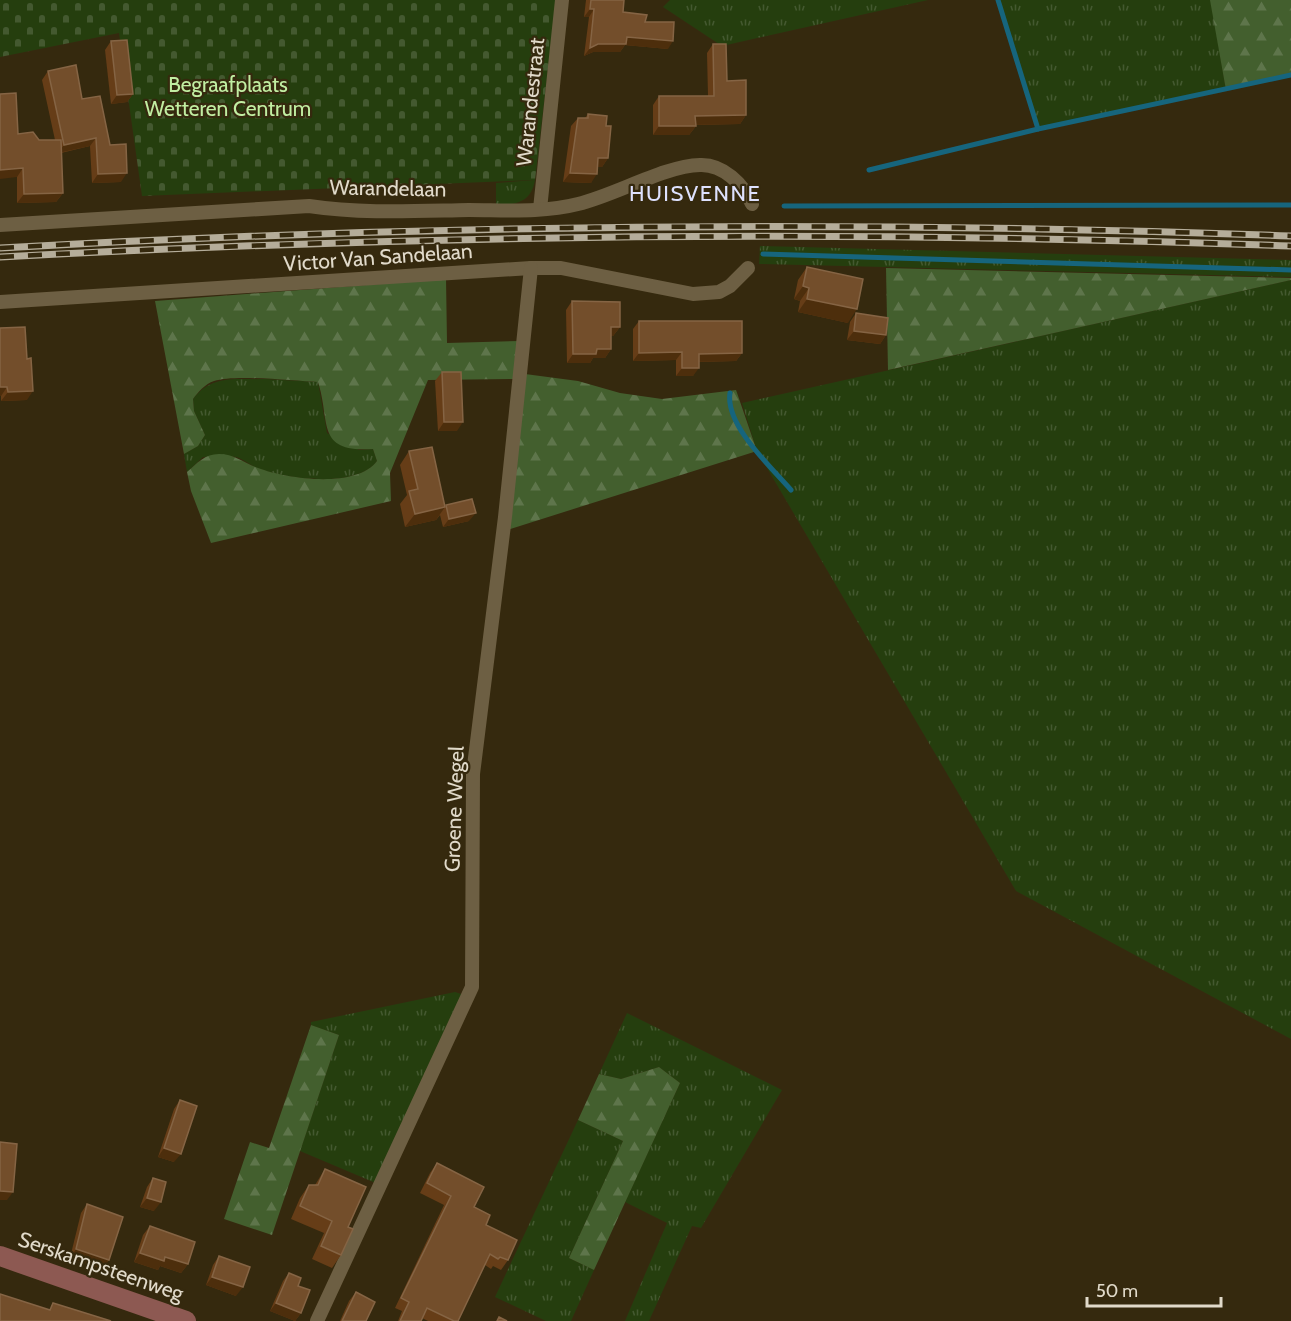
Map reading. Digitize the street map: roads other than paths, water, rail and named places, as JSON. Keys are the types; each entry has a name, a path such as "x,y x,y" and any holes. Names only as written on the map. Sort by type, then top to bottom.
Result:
{"street":[{"name":"Warandestraat","path":"540,209 562,0"},
{"name":"Warandelaan","path":"0,225 309,206 343,211 540,209 580,204 674,170 701,165 725,172 743,188 752,204"},
{"name":"Victor Van Sandelaan","path":"0,302 531,268 561,268 693,294 719,292 739,279 748,268"},
{"name":"Groene Wegel","path":"317,1321 472,987 473,774 505,517 531,268"},
{"name":"Serskampsteenweg","path":"0,1256 186,1321"}],"waterway":[{"path":"998,0 1038,129 1291,75"},
{"path":"869,170 1038,129"},
{"path":"784,206 1291,205"},
{"path":"763,254 1291,270"},
{"path":"730,393 730,405 742,432 791,490"}],"railway":[{"path":"0,248 323,234 646,227 968,228 1291,236"},
{"path":"0,257 323,243 646,237 968,238 1291,246"}],"district":[{"name":"HUISVENNE","path":"695,193"}],"park label":[{"name":"Begraafplaats Wetteren Centrum","path":"228,96"}]}
